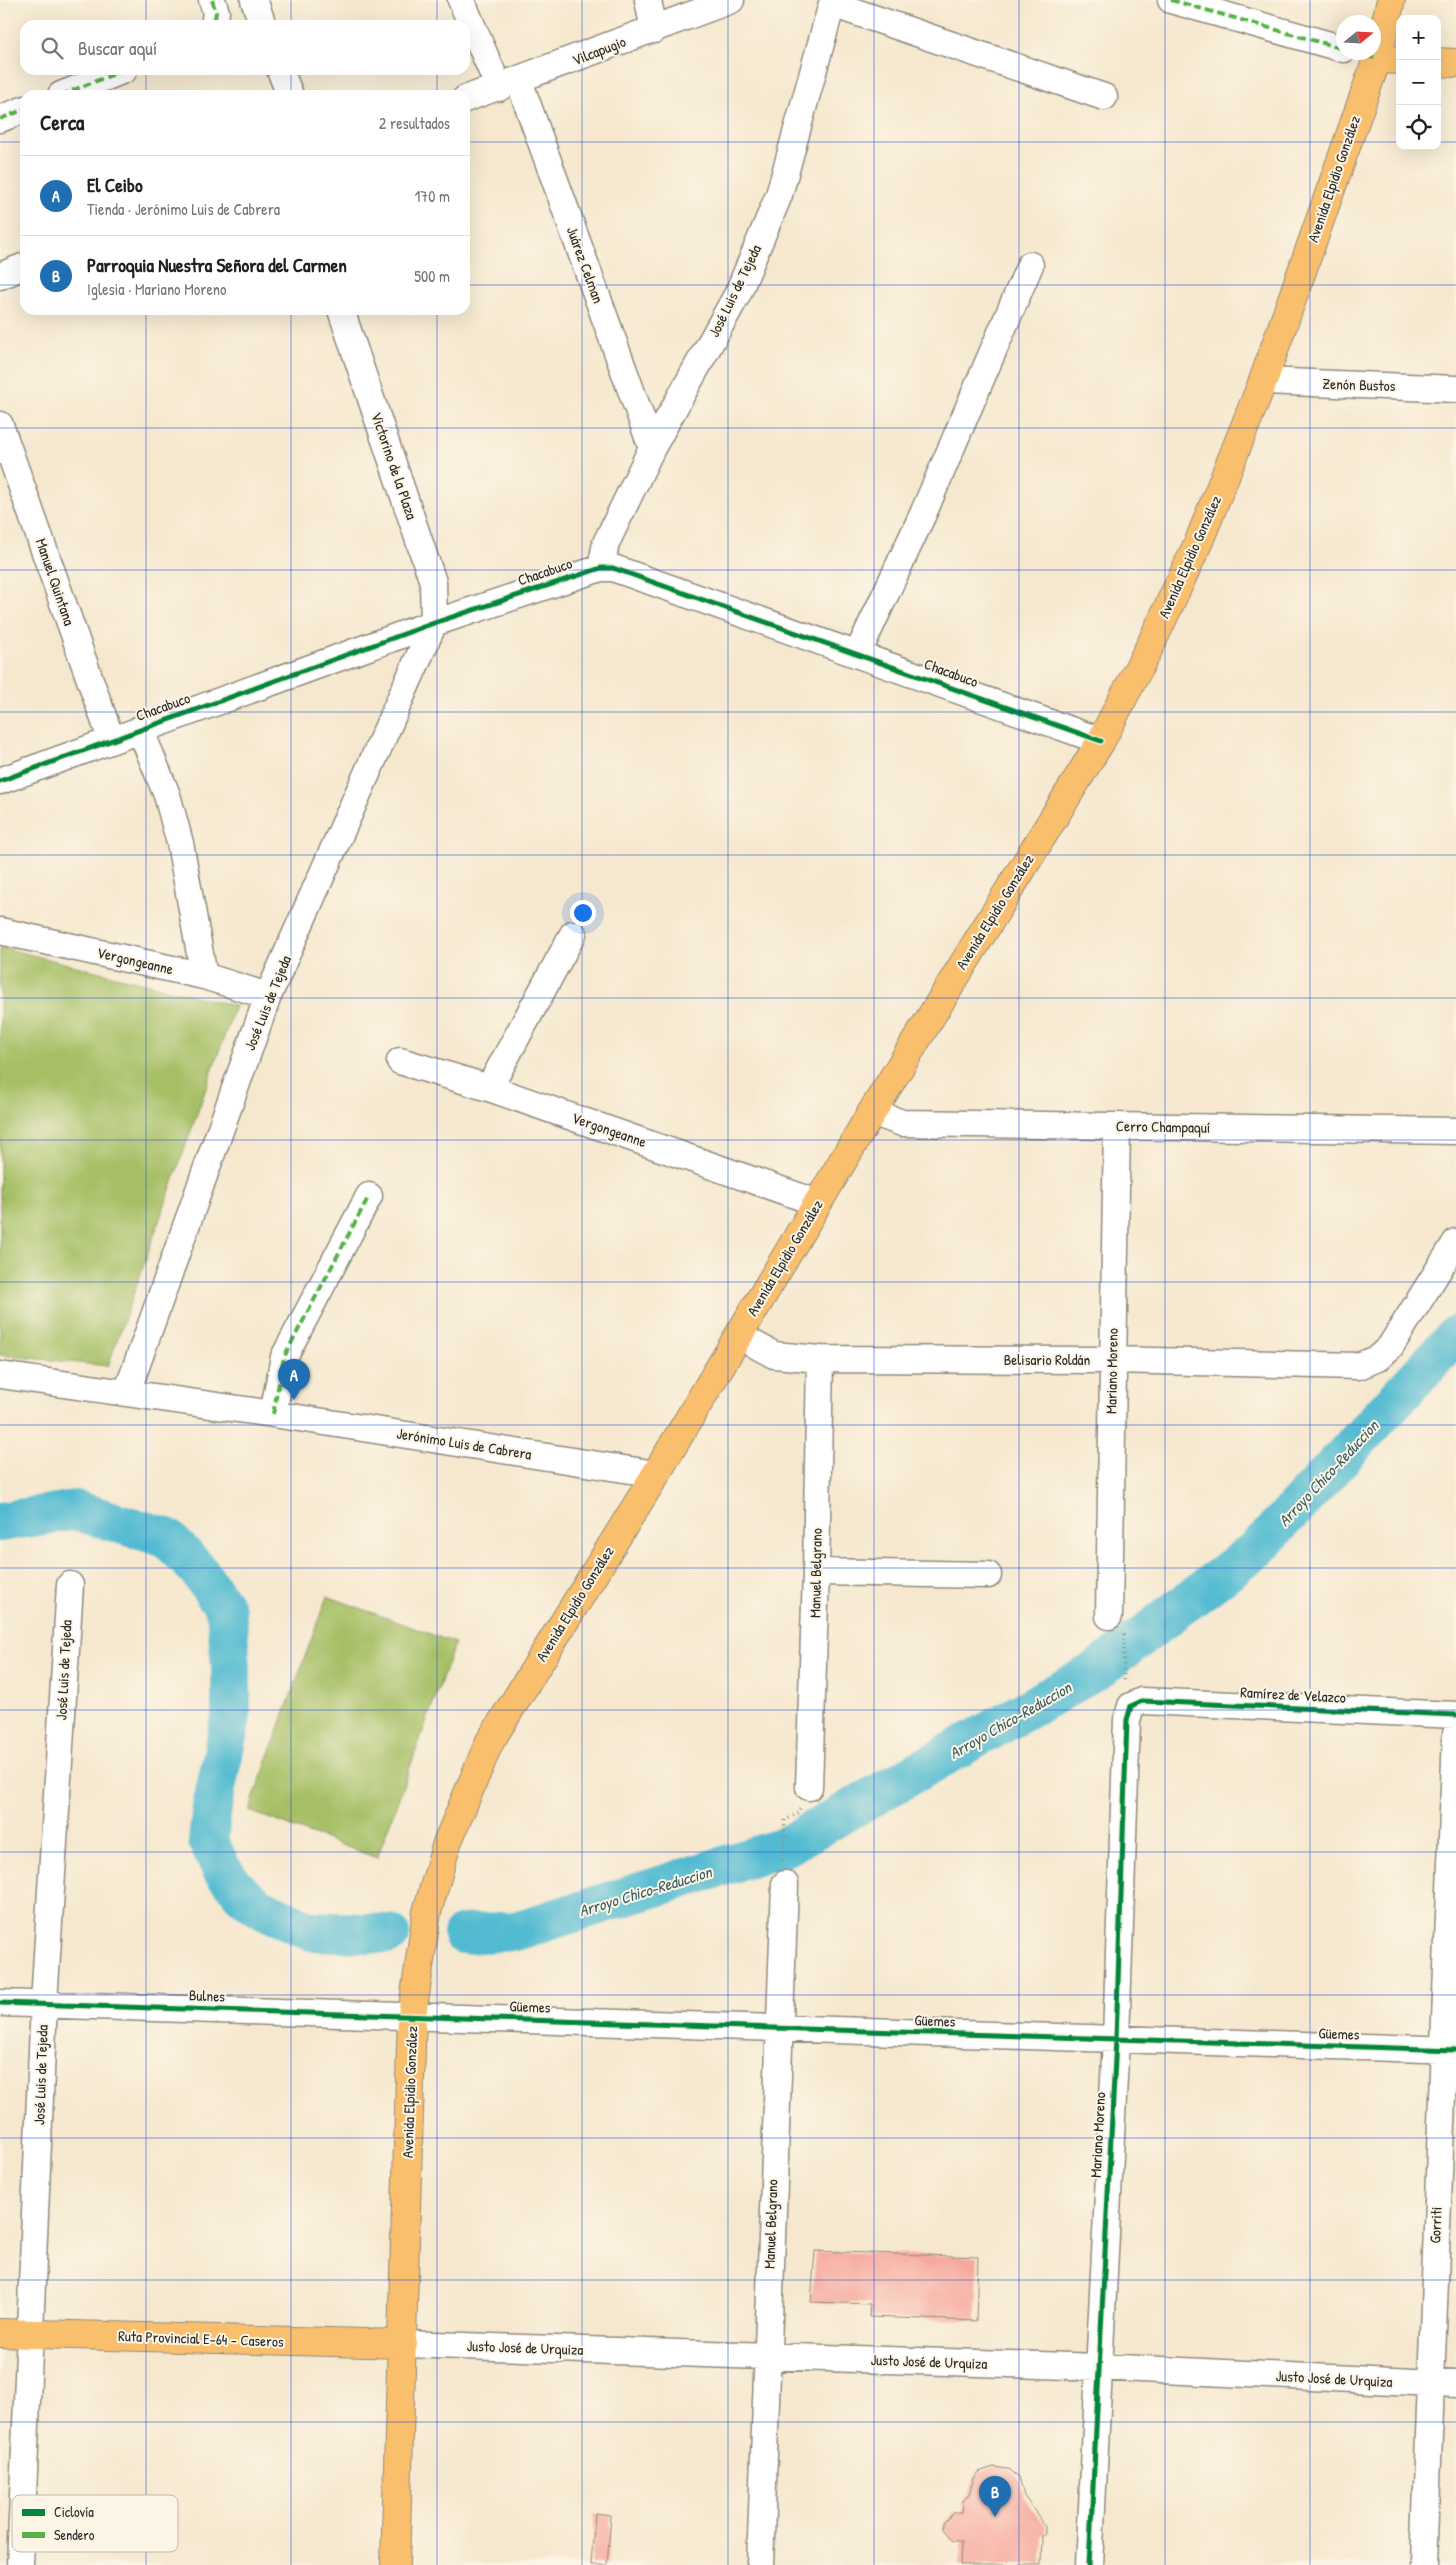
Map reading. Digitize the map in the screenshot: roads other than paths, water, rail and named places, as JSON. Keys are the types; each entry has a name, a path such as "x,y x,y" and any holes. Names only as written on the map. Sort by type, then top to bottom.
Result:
{"main road":[{"name":"Avenida Elpidio González","path":"1381,41 1391,0"},
{"name":"Avenida Elpidio González","path":"395,2565 412,2015 427,1912 447,1843 485,1751 656,1474 872,1112 1101,741 1151,644 1199,541 1263,381 1376,60"},
{"path":"1441,62 1456,63"},
{"name":"Ruta Provincial E-64 - Caseros","path":"0,2333 403,2344"}],"street":[{"path":"212,0 216,12 215,20"},
{"path":"254,0 261,20"},
{"name":"Juárez Celman","path":"461,0 509,85 652,448"},
{"path":"648,0 654,30"},
{"name":"Vilcapugio","path":"470,97 509,85 731,0"},
{"path":"1171,0 1336,47"},
{"path":"833,2 1104,97"},
{"name":"José Luis de Tejeda","path":"601,568 606,544 652,448 738,293 778,195 833,2"},
{"path":"74,90 111,75"},
{"path":"282,75 288,90"},
{"path":"0,119 20,111"},
{"path":"858,653 922,514 1030,265"},
{"path":"0,276 20,268"},
{"name":"Victorino de la Plaza","path":"343,315 433,582 434,624"},
{"name":"Zenón Bustos","path":"1263,381 1456,389"},
{"name":"Manuel Quintana","path":"0,425 111,739"},
{"name":"Chacabuco","path":"0,780 434,624 601,568 614,568 858,653 1101,741"},
{"name":"José Luis de Tejeda","path":"127,1392 268,996 434,624"},
{"path":"140,729 166,795 180,843 204,976"},
{"name":"Vergongeanne","path":"0,931 204,976 268,996"},
{"path":"489,1088 574,934"},
{"name":"Vergongeanne","path":"400,1061 489,1088 818,1203"},
{"name":"Cerro Champaquí","path":"872,1112 902,1123 1456,1131"},
{"name":"Mariano Moreno","path":"1117,1126 1112,1360 1117,1625"},
{"path":"273,1414 284,1357 369,1196"},
{"name":"Belisario Roldán","path":"739,1336 774,1355 820,1359 1112,1360 1359,1366 1378,1358 1390,1347 1456,1242"},
{"name":"Manuel Belgrano","path":"809,1787 820,1359"},
{"name":"Jerónimo Luis de Cabrera","path":"0,1375 273,1414 656,1474"},
{"path":"816,1572 988,1575"},
{"name":"José Luis de Tejeda","path":"23,2495 44,2003 70,1585"},
{"name":"Mariano Moreno","path":"1089,2565 1116,2039 1128,1699"},
{"name":"Ramírez de Velazco","path":"1128,1699 1456,1715"},
{"name":"Gorriti","path":"1424,2565 1429,2383 1449,2050 1456,1734"},
{"name":"Manuel Belgrano","path":"760,2565 784,1873"},
{"name":"Bulnes","path":"0,2003 412,2015"},
{"name":"Güemes","path":"412,2015 778,2029 1449,2050"},
{"name":"Justo José de Urquiza","path":"403,2344 1098,2367 1456,2384"},
{"name":"José Luis de Tejeda","path":"20,2565 21,2552"}],"waterway":[{"name":"Arroyo Chico-Reduccion","path":"463,1934 516,1931 784,1847 1099,1669 1259,1547 1456,1335"},
{"name":"Arroyo Chico-Reduccion","path":"0,1522 75,1510 167,1538 198,1570 226,1610 231,1667 231,1716 212,1807 208,1841 222,1870 242,1894 259,1907 310,1931 390,1934"}],"place":[{"name":"El Ceibo","path":"294,1400"},
{"name":"Parroquia Nuestra Señora del Carmen","path":"995,2517"}]}
